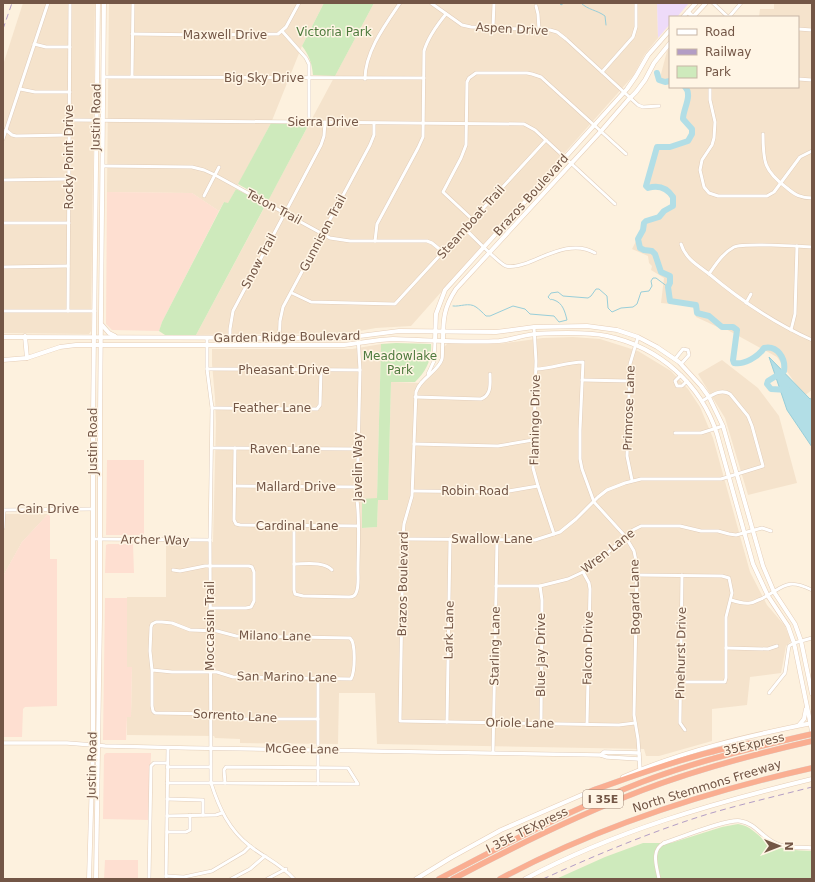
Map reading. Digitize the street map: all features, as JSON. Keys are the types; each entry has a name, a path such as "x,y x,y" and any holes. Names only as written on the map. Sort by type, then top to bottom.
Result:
{"highway":[{"name":"North Stemmons Freeway","path":"439,879 504,845 586,806 642,782 709,760 776,743 811,728"},
{"name":"35Express","path":"702,770 760,753 812,741"},
{"path":"591,791 700,754 758,742 776,743"},
{"name":"North Stemmons Freeway","path":"500,879 575,843 644,816 738,786 812,768"},
{"name":"I 35E TEXpress","path":"453,879 507,850 591,812 643,790 702,770"}],"main road":[{"name":"Justin Road","path":"89,879 93,745 93,418 98,3"},
{"name":"Justin Road","path":"96,879 100,648 100,417 102,345 104,3"},
{"path":"684,16 696,3"},
{"path":"694,16 706,3"},
{"path":"688,12 692,16"},
{"name":"Brazos Boulevard","path":"435,340 436,314 445,290 624,92 648,56 669,31"},
{"name":"Brazos Boulevard","path":"443,340 444,312 456,289 641,86 654,64 669,44"},
{"path":"536,189 542,195"},
{"path":"96,219 103,218"},
{"path":"102,324 105,330 109,333 121,338"},
{"name":"Garden Ridge Boulevard","path":"3,336 121,338 344,338 399,331 496,332 534,327 587,326 601,327 638,337 657,347 681,364 709,397 723,426 762,566 774,592 795,624 801,641 812,694"},
{"path":"3,360 28,358 66,346 344,346 386,339 501,341 534,334 595,334 608,336 636,345 663,361 687,381 702,401 715,429 753,564 768,596 785,622 794,643 811,728 799,725 752,735 719,744 640,770 501,830 416,879"},
{"path":"25,336 28,358"},
{"path":"173,338 175,345"},
{"path":"93,418 100,417"},
{"path":"93,480 100,480"},
{"path":"92,648 100,648"},
{"path":"799,725 803,719 806,705"},
{"name":"North Stemmons Freeway","path":"525,879 601,844 660,822 718,803 812,779"}],"street":[{"path":"3,139 48,3"},
{"name":"Rocky Point Drive","path":"68,311 70,3"},
{"path":"132,76 133,3"},
{"name":"Maxwell Drive","path":"132,34 278,34 282,31 299,3"},
{"path":"366,79 367,61 391,16 400,3"},
{"name":"Aspen Drive","path":"431,3 462,25 466,26 550,30 557,32 643,107 659,106"},
{"path":"493,28 494,3"},
{"path":"602,72 633,37 636,27 636,3"},
{"path":"713,3 727,16"},
{"path":"729,16 741,3"},
{"path":"536,6 539,30"},
{"path":"375,240 377,224 421,142 424,123 424,51 426,43 446,14"},
{"path":"799,29 812,30"},
{"path":"282,31 306,58 309,64 309,122"},
{"path":"34,44 46,47 70,47"},
{"path":"473,220 443,192 464,151 467,123 467,82 472,75 476,73 527,73 546,80 626,154"},
{"name":"Big Sky Drive","path":"104,77 424,78"},
{"path":"799,79 812,80"},
{"path":"710,88 710,100 715,122 715,132 713,143 702,160 700,176 705,189 715,196 767,196 771,194 800,157 812,151"},
{"path":"20,89 35,92 70,92"},
{"name":"Sierra Drive","path":"70,120 524,124 535,130 616,204"},
{"name":"Snow Trail","path":"230,338 233,310 321,145 324,136 325,122"},
{"name":"Gunnison Trail","path":"279,346 283,307 292,293 370,145 374,135 374,123"},
{"path":"6,130 12,135 16,136 69,135"},
{"path":"763,134 766,167 775,179 798,196 812,198"},
{"name":"Steamboat Trail","path":"292,293 311,302 395,304 546,140"},
{"name":"Teton Trail","path":"103,166 192,167 204,170 330,238 340,240 427,241 444,252"},
{"path":"204,196 219,167"},
{"path":"3,180 69,179"},
{"path":"3,223 69,223"},
{"path":"465,229 503,265 509,267 525,264 566,249 585,249 595,253"},
{"path":"681,244 685,254 728,290 746,303 791,330 812,340"},
{"path":"709,274 725,253 738,246 812,247"},
{"path":"791,330 796,314 797,246"},
{"path":"3,267 68,266"},
{"path":"746,303 751,294"},
{"path":"3,311 95,311"},
{"name":"Flamingo Drive","path":"534,327 536,368 533,468 554,534"},
{"name":"Javelin Way","path":"294,564 295,594 302,596 353,597 356,594 360,370 358,337"},
{"name":"Primrose Lane","path":"632,480 628,456 629,381 630,364 638,337"},
{"name":"Moccassin Trail","path":"207,338 207,369 212,408 210,540 211,783 222,813 237,835 250,846 286,869 294,879"},
{"name":"Brazos Boulevard","path":"427,375 434,361 435,340"},
{"name":"Brazos Boulevard","path":"405,721 400,721 403,539 404,524 412,500 413,491 415,397 418,386 442,359 443,340"},
{"path":"675,359 683,350 688,350 689,354 681,364"},
{"name":"Bogard Lane","path":"536,368 546,369 570,362 582,362 580,464 594,502 625,536 634,552 637,575 635,723 639,754"},
{"name":"Pheasant Drive","path":"207,369 360,370"},
{"name":"Feather Lane","path":"212,408 317,408 320,405 321,370"},
{"path":"415,397 481,399 485,397 489,391 490,374"},
{"path":"681,375 675,381 677,386 680,387 687,381"},
{"path":"582,380 629,381"},
{"name":"Swallow Lane","path":"403,539 535,540 554,534 567,527 607,490 632,480 712,480 737,475 762,466 752,426 746,412 730,394 726,392 720,391 709,397"},
{"path":"702,401 709,397"},
{"path":"675,433 701,433 723,426"},
{"path":"414,444 498,446 533,440"},
{"name":"Raven Lane","path":"212,448 358,449"},
{"path":"235,448 235,486"},
{"name":"Mallard Drive","path":"235,486 358,487"},
{"name":"Cardinal Lane","path":"235,486 234,520 236,524 358,526"},
{"name":"Robin Road","path":"413,491 503,492 538,486"},
{"name":"Cain Drive","path":"4,510 93,509"},
{"path":"3,528 4,510"},
{"path":"294,526 294,564 322,564 330,567 332,570"},
{"name":"Wren Lane","path":"496,586 540,586 568,579 583,572 600,560 625,536 636,528 648,526 680,526 696,530 718,531 736,535 752,530 756,531 762,528 771,531"},
{"name":"Archer Way","path":"94,539 210,540"},
{"name":"Lark Lane","path":"447,722 450,539"},
{"name":"Starling Lane","path":"493,753 497,540"},
{"path":"173,570 180,571 210,566 252,567 254,572 254,601 251,607 210,608"},
{"name":"Falcon Drive","path":"583,572 590,589 587,724"},
{"path":"637,575 722,576 729,578 732,592 726,616 725,682 681,682"},
{"name":"Pinehurst Drive","path":"682,575 680,723 685,730"},
{"path":"731,600 748,603 768,596 786,584 794,583 812,590"},
{"name":"Blue Jay Drive","path":"540,586 542,600 541,724"},
{"name":"Milano Lane","path":"152,670 150,633 152,624 156,622 172,624 190,630 222,631 236,636 350,638 354,643 354,672 351,679"},
{"path":"769,693 785,673 788,648 794,643 812,638"},
{"path":"726,648 768,649 777,646"},
{"name":"San Marino Lane","path":"152,670 172,672 210,672 232,676 351,679"},
{"name":"Sorrento Lane","path":"152,670 153,711 160,713 210,714 242,719 318,719"},
{"path":"318,678 318,784"},
{"name":"Oriole Lane","path":"405,721 624,725 635,723"},
{"name":"McGee Lane","path":"3,743 67,743 168,748 318,749 601,755 607,757 639,759"},
{"path":"168,748 166,878 184,877 212,871 244,852 250,846"},
{"name":"McGee Lane","path":"601,755 604,752 639,754"},
{"path":"639,754 640,770"},
{"path":"149,879 151,766 154,763 210,768"},
{"path":"167,783 358,784 348,768 226,767 224,770 225,783"},
{"path":"167,799 203,800 203,815"},
{"path":"167,816 216,815 222,813"},
{"path":"167,832 186,832 190,830 190,815"},
{"path":"659,879 656,853 658,848 664,843 725,823 739,821 752,825 776,844 812,848"},
{"path":"231,879 250,870 265,856"},
{"path":"267,879 286,869"}],"shaded area":[{"path":"23,3 95,3 91,331 89,334 3,333 3,65"},
{"path":"109,3 324,3 302,46 271,123 228,204 224,202 219,211 192,193 107,192"},
{"path":"374,3 657,3 658,38 645,54 633,76 411,326 376,328 354,332 336,333 196,335"},
{"path":"657,3 689,3 678,16 669,16 669,25 658,38"},
{"path":"774,3 812,3 812,390 804,396 777,357 724,328 724,330 696,317 693,306 661,303 664,278 651,270 652,266 649,263 648,256 632,249 645,224 657,218 662,211 670,206 671,199 664,190 654,187 645,187 657,145 670,148 685,143 692,137 690,127 685,117 685,88 799,88 799,16 759,16 760,9 774,9"},
{"path":"669,49 669,81 660,78 667,51"},
{"path":"107,192 192,193 219,211 162,322 159,331 112,330 106,324"},
{"path":"573,337 600,339 638,351 671,371 688,389 700,407 713,438 750,572 767,605 785,626 791,641 786,646 781,673 750,677 747,705 712,709 712,741 659,756 646,756 644,749 377,744 375,693 339,693 338,744 240,743 240,739 215,738 214,736 127,735 127,717 131,717 132,668 127,667 127,597 166,597 166,542 213,542 216,423 212,349 352,349 381,344 377,498 362,528 377,527 378,500 388,499 391,382 422,383 443,360 444,347 448,343 498,344 543,338"},
{"path":"722,360 758,388 779,416 797,483 748,495 725,418 698,374"},
{"path":"107,460 144,460 144,535 106,535"},
{"path":"3,514 48,514 22,542 3,576"},
{"path":"48,514 50,516 50,559 57,559 57,706 25,707 23,709 22,737 3,737 3,576 22,542"},
{"path":"133,544 134,573 105,573 106,545"},
{"path":"105,598 127,598 127,667 132,667 131,717 127,717 126,740 103,740"},
{"path":"106,753 151,753 149,820 103,819 104,755"},
{"path":"105,860 138,860 138,879 104,879"}],"green space":[{"name":"Victoria Park","path":"324,3 374,3 335,76 313,75 310,59 302,46"},
{"path":"271,123 309,124 268,201 238,184"},
{"path":"236,189 266,204 196,335 165,335 159,331 162,322 224,202 228,203"},
{"name":"Meadowlake Park","path":"381,344 431,344 431,350 428,365 415,382 391,382 388,500 378,500 377,527 362,528 362,499 377,498"},
{"path":"738,824 747,827 764,840 778,847 789,850 812,851 812,879 556,879 605,857 643,843 671,843 722,827"}],"water":[{"path":"769,357 810,399 812,398 812,447 787,410"}],"waterway":[{"path":"560,3 561,5 564,3"},
{"path":"581,3 605,16 606,25"},
{"path":"657,73 659,80 665,82 669,81"},
{"path":"686,88 688,98 683,119 692,129 692,134 688,141 670,147 657,147 646,186 648,188 659,187 668,191 673,197 673,206 664,211 659,217 644,223 643,230 638,239 640,248 652,251 655,254 661,272 670,276 670,283 668,287 670,301 696,305 697,313 709,316 722,327 733,327 737,330 733,360 734,363 742,363 750,360 764,348 773,348 777,351 784,362 784,371 768,381 767,384 771,389 788,390"},
{"path":"453,306 473,306 486,316 490,316 513,306 525,309 530,314 554,316 559,322 567,320 560,303 551,300 548,297 551,293 558,292 563,296 588,298 596,289 599,289 607,296 608,308 612,312 621,308 633,307 637,304 641,292 649,291 652,286 651,281 653,278 656,278 668,287"}],"railway":[{"path":"3,29 12,3"},
{"path":"543,879 583,861 666,828 708,814 812,787"}]}
